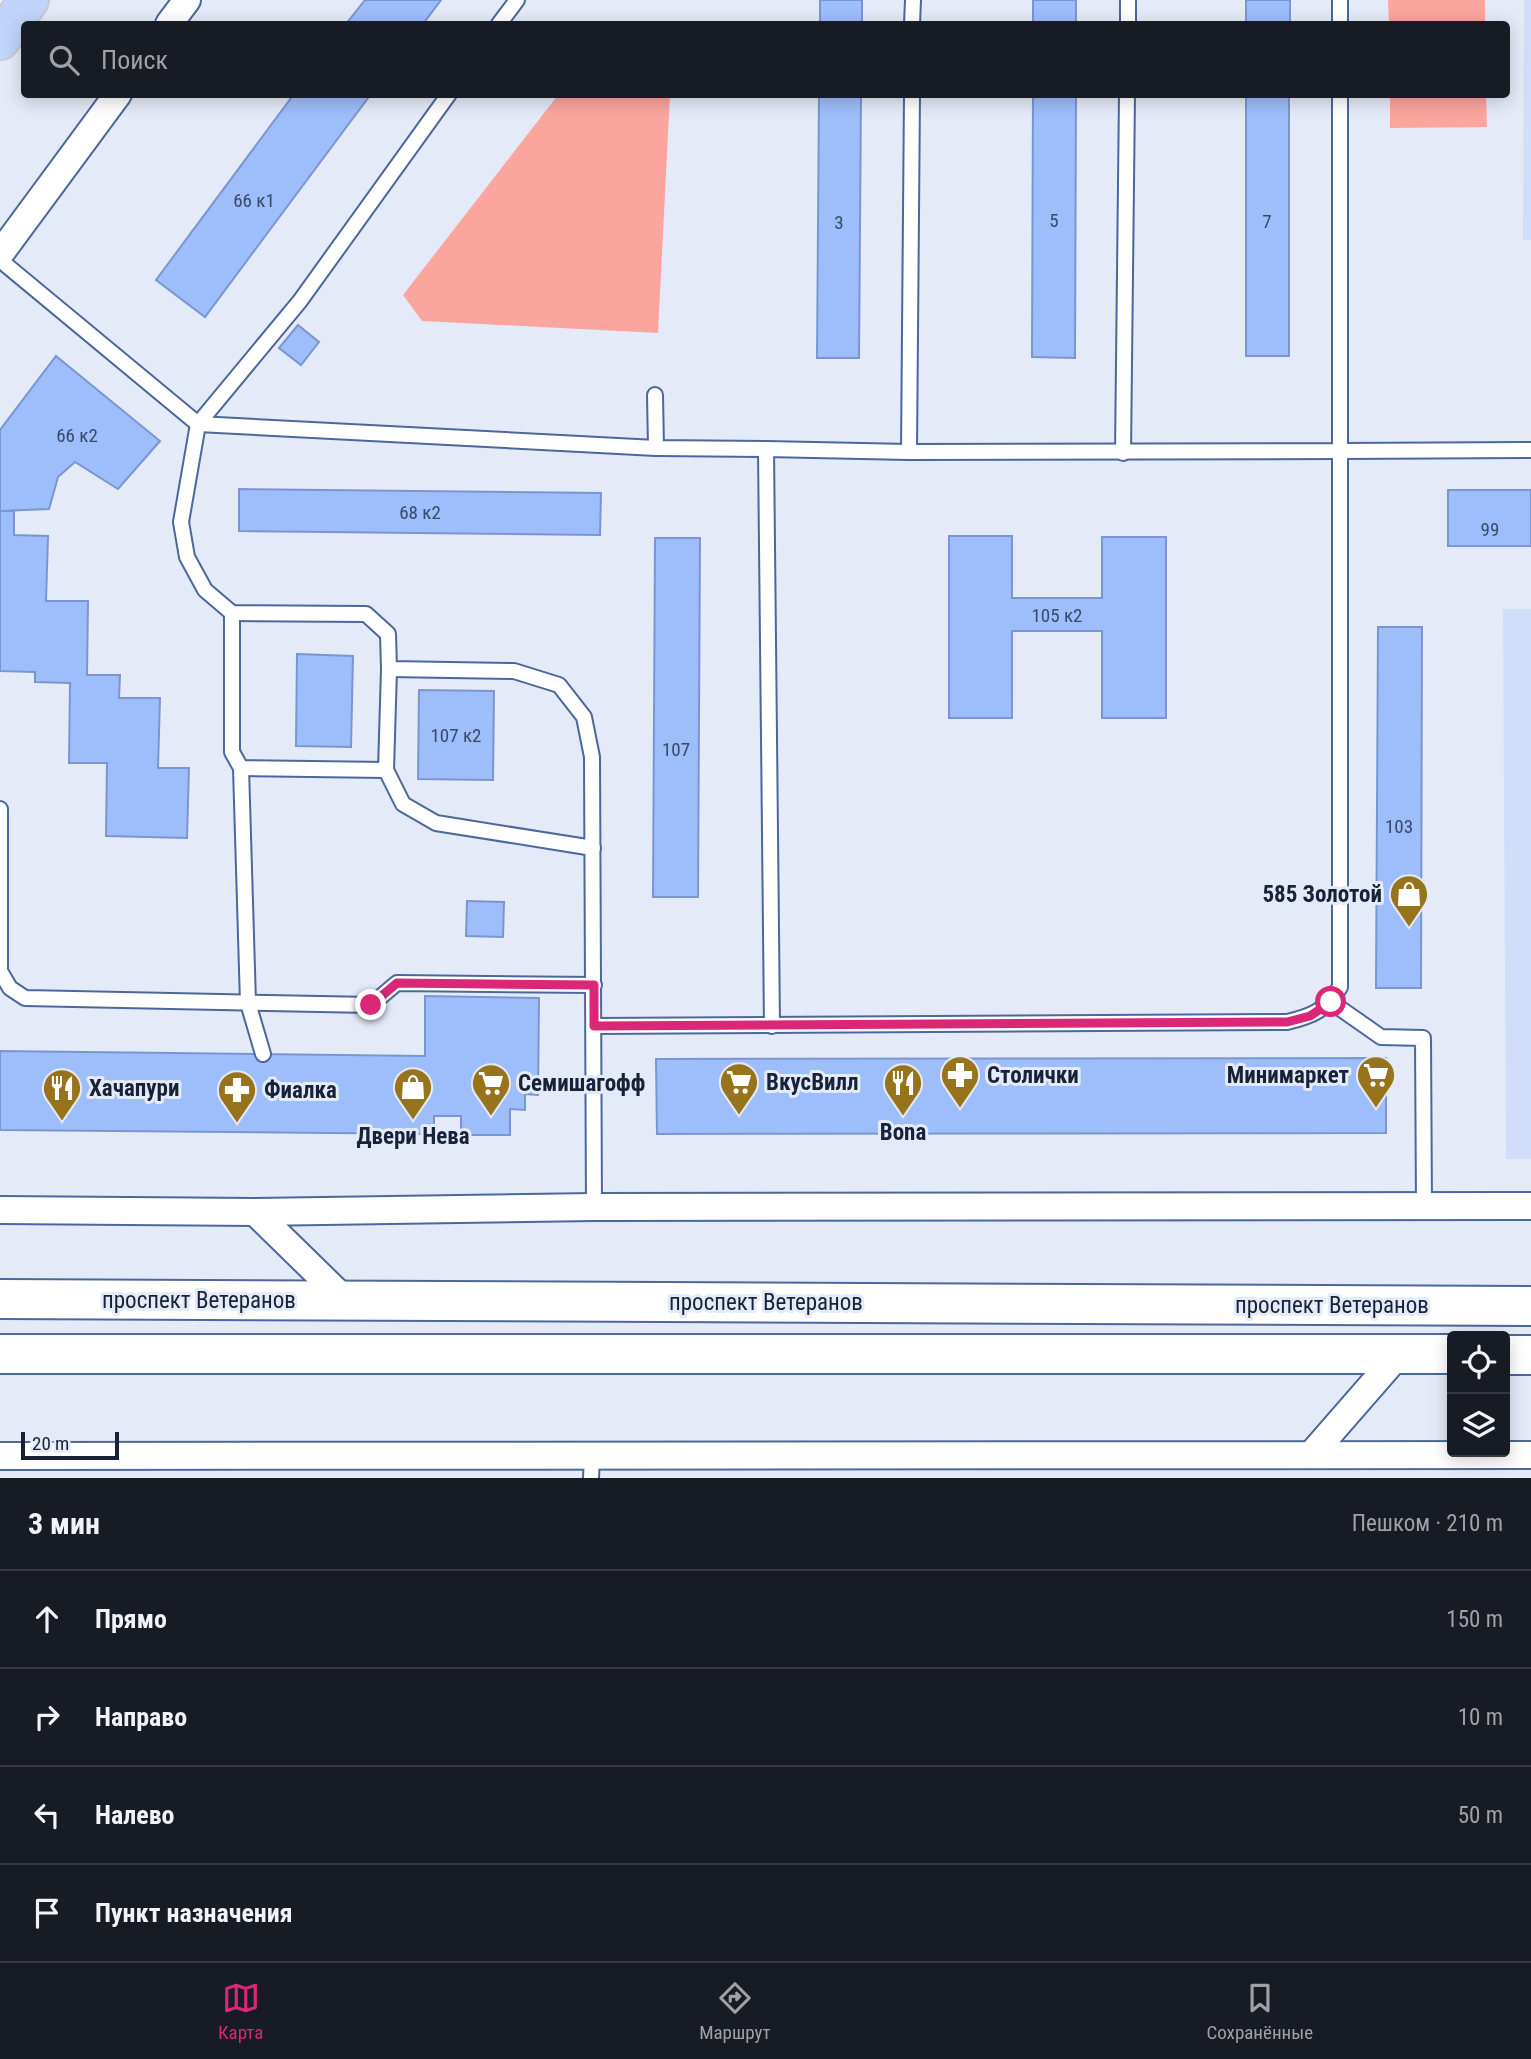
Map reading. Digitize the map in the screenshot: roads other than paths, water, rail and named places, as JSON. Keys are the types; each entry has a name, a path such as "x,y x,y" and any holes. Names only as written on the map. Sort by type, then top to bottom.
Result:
{"main road":[{"path":"0,40 29,0"},
{"name":"проспект Ветеранов","path":"0,1299 1531,1306"},
{"path":"0,1354 1447,1354"},
{"path":"1510,1354 1531,1355"}],"street":[{"path":"171,21 187,0"},
{"path":"0,254 114,98"},
{"path":"0,1210 255,1212 594,1207 1531,1206"},
{"path":"255,1212 345,1300"},
{"path":"1311,1455 1399,1354"},
{"path":"0,1456 592,1467 1311,1455 1531,1455"}],"lane":[{"path":"501,21 517,0"},
{"path":"912,21 913,0"},
{"path":"1128,0 1128,21"},
{"path":"1340,0 1340,21"},
{"path":"446,98 300,301 198,424 181,522 187,557 205,590 232,613 366,614 387,634 389,669 386,770 402,804 436,822 593,848"},
{"path":"909,452 912,98"},
{"path":"1123,453 1127,98"},
{"path":"594,1026 1287,1022 1310,1016 1331,1002 1340,987 1340,98"},
{"path":"0,260 198,424 656,448 1123,453 1531,450"},
{"path":"655,395 656,448"},
{"path":"766,450 772,1026"},
{"path":"232,613 232,752 241,768 247,1003 263,1054"},
{"path":"389,669 514,671 559,685 584,717 592,757 594,1207"},
{"path":"241,768 386,770"},
{"path":"0,809 0,971 10,988 25,998 371,1005 397,983 594,985"},
{"path":"1331,1002 1381,1037 1423,1038 1424,1207"}],"place":[{"name":"585 Золотой","path":"1409,928"},
{"name":"Столички","path":"960,1109"},
{"name":"Минимаркет","path":"1376,1109"},
{"name":"ВкусВилл","path":"739,1116"},
{"name":"Семишагофф","path":"491,1117"},
{"name":"Bona","path":"903,1117"},
{"name":"Двери Нева","path":"413,1121"},
{"name":"Хачапури","path":"62,1122"},
{"name":"Фиалка","path":"237,1124"}]}
